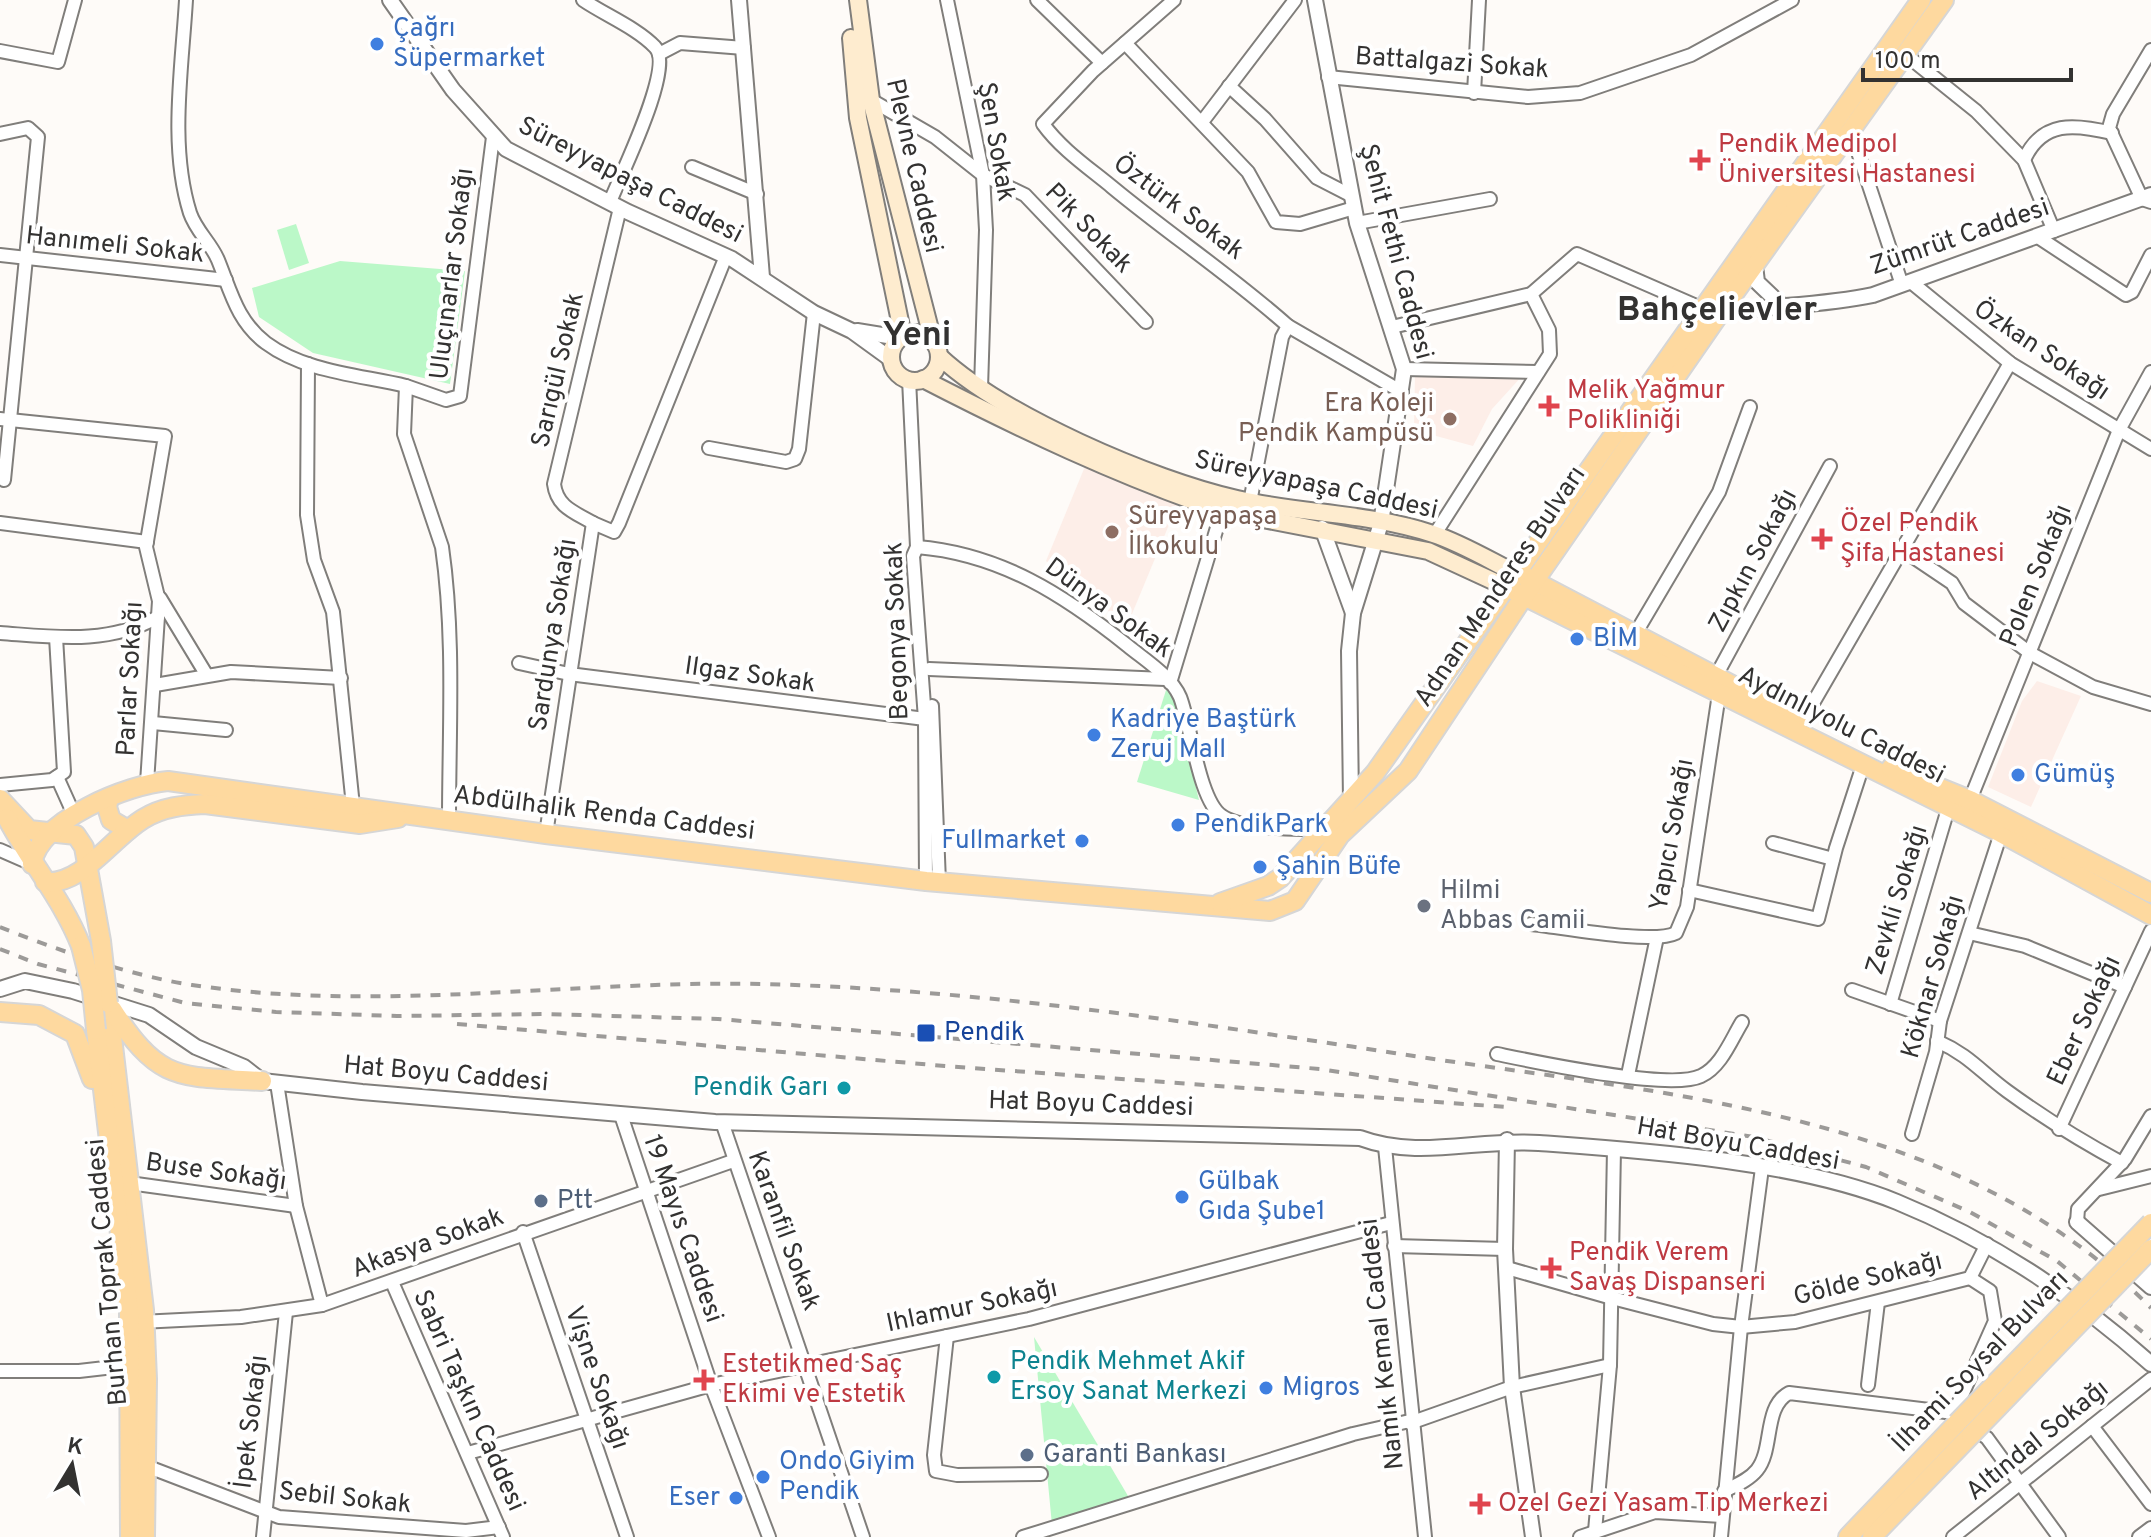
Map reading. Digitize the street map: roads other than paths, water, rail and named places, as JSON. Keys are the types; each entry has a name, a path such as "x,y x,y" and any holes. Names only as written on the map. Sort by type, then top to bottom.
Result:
{"main road":[{"name":"Plevne Caddesi","path":"850,0 858,118 901,337"},
{"name":"Plevne Caddesi","path":"858,0 871,100 936,349"},
{"name":"Adnan Menderes Bulvarı","path":"1280,878 1315,834 1375,773 1706,312 1921,0"},
{"name":"Adnan Menderes Bulvarı","path":"1295,901 1340,835 1408,771 1706,312 1755,265 1944,0"},
{"path":"921,333 936,349 933,370 916,379 895,370 892,360 901,337 921,333"},
{"name":"Süreyyapaşa Caddesi","path":"936,349 981,388 1122,460 1215,494 1435,534 1511,580"},
{"name":"Süreyyapaşa Caddesi","path":"916,379 1132,478 1222,511 1428,551 1511,580"},
{"name":"Aydınlıyolu Caddesi","path":"1511,580 1893,769 1970,800 2151,893"},
{"name":"Aydınlıyolu Caddesi","path":"1529,589 1634,636 1863,765 2001,833 2151,915"},
{"name":"Abdülhalik Renda Caddesi","path":"32,864 38,845 48,834 109,798 147,783 189,782 546,834 932,882 1270,911 1295,901"},
{"path":"109,798 107,807 111,820 128,830"},
{"path":"0,799 24,827 48,834 76,835 84,847 86,865"},
{"path":"45,882 69,881 128,830 162,810 205,804 360,824 412,815"},
{"path":"0,806 32,864 65,909 81,946 104,1032"},
{"path":"1293,864 1306,866 1311,879"},
{"name":"Burhan Toprak Caddesi","path":"86,865 101,941 108,1003 104,1032 137,1322 146,1466 145,1537"},
{"path":"1280,878 1284,894 1295,901"},
{"name":"Abdülhalik Renda Caddesi","path":"1202,905 1230,900 1280,878"},
{"path":"108,1003 145,1055 169,1072 270,1082"},
{"path":"0,1012 39,1015 61,1023 75,1034 89,1063 121,1180"},
{"name":"İlhami Soysal Bulvarı","path":"1848,1537 1961,1424 2151,1223"},
{"name":"İlhami Soysal Bulvarı","path":"1872,1537 1961,1424 2151,1249"},
{"name":"Burhan Toprak Caddesi","path":"130,1537 131,1365 137,1322"}],"street":[{"path":"0,51 58,62 75,0"},
{"path":"186,0 179,117 184,189 191,216 213,248 234,306 253,332 284,354 308,364 406,386"},
{"name":"Süreyyapaşa Caddesi","path":"390,0 453,90 506,149 615,205 726,256 814,313 852,331"},
{"path":"583,0 656,48 659,54 680,43 744,48"},
{"path":"739,0 762,277"},
{"name":"Şen Sokak","path":"947,0 983,175 986,230 981,388"},
{"path":"1037,0 1102,63"},
{"name":"Öztürk Sokak","path":"1174,0 1102,63 1051,112 1043,124 1051,135 1176,240 1238,281 1288,326"},
{"path":"1202,122 1295,0"},
{"name":"Şehit Fethi Caddesi","path":"1315,0 1354,209 1404,369 1381,523 1353,613 1349,651 1351,800"},
{"path":"1474,93 1479,0"},
{"name":"Battalgazi Sokak","path":"1328,77 1528,97 1580,93 1691,55 1779,4 1792,0"},
{"path":"1125,43 1248,172 1276,222 1300,224 1354,209 1490,199"},
{"path":"2148,199 2109,128 2113,114 2151,50"},
{"name":"Sarıgül Sokak","path":"593,523 562,506 556,497 554,484 615,205 655,96 662,69 659,54"},
{"path":"1905,54 1976,111 2024,160 2054,231"},
{"path":"1229,86 1265,119 1317,178 1354,209"},
{"name":"Pik Sokak","path":"871,100 935,137 983,175 1025,195 1146,322"},
{"path":"2024,160 2040,135 2053,128 2080,126 2112,133"},
{"path":"0,134 28,128 38,137 4,420 4,480"},
{"path":"1851,131 1906,284"},
{"name":"Uluçınarlar Sokağı","path":"449,820 450,636 444,566 442,547 404,434 406,386 446,400 460,396 493,137"},
{"path":"692,167 757,194"},
{"name":"Zümrüt Caddesi","path":"1706,312 1843,301 1906,284 2148,199"},
{"path":"2038,237 2126,295 2132,292 2151,255"},
{"path":"1392,327 1531,294 1577,254 1706,312"},
{"name":"Hanımeli Sokak","path":"0,255 226,280"},
{"name":"Sardunya Sokağı","path":"546,834 593,523 614,532 619,523 726,256"},
{"path":"1755,265 1757,282 1780,304"},
{"name":"Özkan Sokağı","path":"1906,284 2010,363 2151,449"},
{"path":"1435,534 1550,354 1549,330 1531,294"},
{"path":"709,448 786,462 795,459 799,449 814,313"},
{"path":"1250,502 1282,337 1288,326 1402,392"},
{"path":"852,331 901,337"},
{"path":"852,331 892,360"},
{"path":"1802,722 1900,548 2010,363"},
{"path":"308,364 307,515 314,560 333,612 353,806"},
{"path":"1404,369 1538,372"},
{"name":"Polen Sokağı","path":"1970,800 2119,430 2150,378"},
{"name":"Begonya Sokak","path":"916,379 917,547 913,556 925,719 932,882"},
{"path":"1634,636 1719,492 1750,407"},
{"name":"Parlar Sokağı","path":"4,420 165,436 147,542 158,596 153,723 147,783"},
{"name":"Zıpkın Sokağı","path":"1718,685 1830,466"},
{"path":"929,669 1168,681 1222,511"},
{"path":"0,523 147,542"},
{"path":"1322,528 1353,613"},
{"path":"917,547 929,669 932,882"},
{"name":"Dünya Sokak","path":"917,547 966,555 1044,585 1099,623 1168,681 1179,697 1212,807 1222,816 1243,823 1315,834"},
{"path":"1900,548 1952,583 1964,603 2030,653 2093,687 2151,704"},
{"path":"158,596 206,674"},
{"path":"0,633 97,638 131,630 158,617"},
{"path":"0,785 57,777 64,772 56,637"},
{"name":"Ilgaz Sokak","path":"519,663 569,674 925,719"},
{"path":"155,685 206,674 341,678"},
{"name":"Yapıcı Sokağı","path":"1531,924 1657,937 1670,936 1681,926 1689,890 1718,685"},
{"path":"153,723 226,730"},
{"path":"1689,890 1818,919 1833,859 1863,765"},
{"path":"57,777 75,817"},
{"name":"Zevkli Sokağı","path":"1890,1004 1948,809"},
{"name":"Köknar Sokağı","path":"1912,1134 1940,1021 2001,833"},
{"path":"1311,879 1315,834"},
{"path":"1773,843 1833,859"},
{"path":"0,850 32,864"},
{"name":"Eber Sokağı","path":"2059,1129 2151,931"},
{"path":"1969,933 2025,946 2125,987"},
{"path":"1628,1075 1657,937"},
{"name":"Hat Boyu Caddesi","path":"0,989 16,983 35,982 149,1015 196,1047 244,1067 270,1082 722,1122 1329,1136 1360,1138 1385,1147 1458,1148 1507,1140 1614,1149 1762,1168 1894,1201 1985,1243 2113,1330 2151,1364"},
{"path":"1852,990 1940,1021"},
{"path":"1497,1054 1673,1081 1700,1077 1716,1065 1742,1022"},
{"path":"1937,1041 1979,1064 1990,1079 2059,1129 2122,1163"},
{"path":"270,1082 296,1206 322,1305"},
{"name":"19 Mayıs Caddesi","path":"621,1115 711,1385 769,1537"},
{"path":"2148,1278 2077,1222 2078,1209 2122,1163 2151,1116"},
{"name":"Karanfil Sokak","path":"722,1122 733,1161 807,1364 863,1537"},
{"path":"1507,1140 1505,1249 1512,1387 1533,1537"},
{"name":"Namık Kemal Caddesi","path":"1385,1147 1425,1537"},
{"path":"1595,1531 1610,1365 1614,1149"},
{"name":"Akasya Sokak","path":"137,1322 286,1312 322,1305 523,1232 733,1161"},
{"path":"1721,1537 1741,1327 1762,1168"},
{"path":"2099,1189 2151,1176"},
{"name":"Buse Sokağı","path":"121,1180 296,1206"},
{"name":"Ihlamur Sokağı","path":"468,1453 586,1417 711,1385 1029,1319 1391,1223"},
{"name":"Vişne Sokağı","path":"523,1232 627,1537"},
{"name":"Gölde Sokağı","path":"1507,1268 1713,1324 1741,1327 1795,1322 1970,1278 1985,1243"},
{"path":"1394,1246 1505,1249"},
{"path":"1961,1424 1995,1321 1990,1291 1970,1278"},
{"name":"Sabri Taşkın Caddesi","path":"392,1282 501,1532"},
{"path":"1868,1385 1878,1302"},
{"name":"İpek Sokağı","path":"263,1537 263,1513 286,1312"},
{"path":"947,1336 934,1455 936,1471 957,1475 1041,1474"},
{"path":"0,1371 79,1371 131,1365"},
{"path":"1023,1537 1403,1420 1414,1420 1512,1387 1610,1365"},
{"name":"Altındal Sokağı","path":"1953,1537 2151,1379"},
{"path":"1724,1491 1750,1477 1760,1466 1776,1408 1782,1397 1789,1393 1961,1424 1987,1438 2059,1537"},
{"path":"2092,1426 2151,1504"},
{"name":"Sebil Sokak","path":"146,1466 263,1513 313,1521 501,1532"},
{"path":"1580,1537 1655,1512 1722,1516"},
{"path":"2139,1537 2151,1528"}],"railway":[{"path":"0,927 120,969 192,985 263,993 405,996 690,984 761,984 920,992 1158,1018 1696,1099 1796,1120 1894,1150 1986,1189 2072,1241 2151,1308"},
{"path":"0,949 38,964 185,1003 276,1012 397,1016 544,1014 718,1019 1320,1069 1754,1137 1866,1167 1970,1212 2057,1261 2151,1339"},
{"path":"457,1024 945,1066 1506,1107"}],"place":[{"name":"Çağrı Süpermarket","path":"377,44"},
{"name":"Pendik Medipol Üniversitesi Hastanesi","path":"1700,160"},
{"name":"Melik Yağmur Polikliniği","path":"1549,406"},
{"name":"Era Koleji Pendik Kampüsü","path":"1450,419"},
{"name":"Süreyyapaşa İlkokulu","path":"1112,532"},
{"name":"Özel Pendik Şifa Hastanesi","path":"1822,539"},
{"name":"BİM","path":"1577,639"},
{"name":"Kadriye Baştürk Zeruj Mall","path":"1094,735"},
{"name":"Gümüş","path":"2018,775"},
{"name":"PendikPark","path":"1178,825"},
{"name":"Fullmarket","path":"1082,841"},
{"name":"Şahin Büfe","path":"1260,867"},
{"name":"Hilmi Abbas Camii","path":"1424,906"},
{"name":"Pendik","path":"926,1033"},
{"name":"Pendik Garı","path":"844,1088"},
{"name":"Gülbak Gıda Şube1","path":"1182,1197"},
{"name":"Ptt","path":"541,1201"},
{"name":"Pendik Verem Savaş Dispanseri","path":"1551,1268"},
{"name":"Pendik Mehmet Akif Ersoy Sanat Merkezi","path":"994,1377"},
{"name":"Estetikmed Saç Ekimi ve Estetik","path":"704,1380"},
{"name":"Migros","path":"1266,1388"},
{"name":"Garanti Bankası","path":"1027,1455"},
{"name":"Ondo Giyim Pendik","path":"763,1477"},
{"name":"Eser","path":"736,1498"},
{"name":"Ozel Gezi Yasam Tip Merkezi","path":"1480,1504"}],"district":[{"name":"Bahçelievler","path":"1717,311"},
{"name":"Yeni","path":"917,336"}]}
